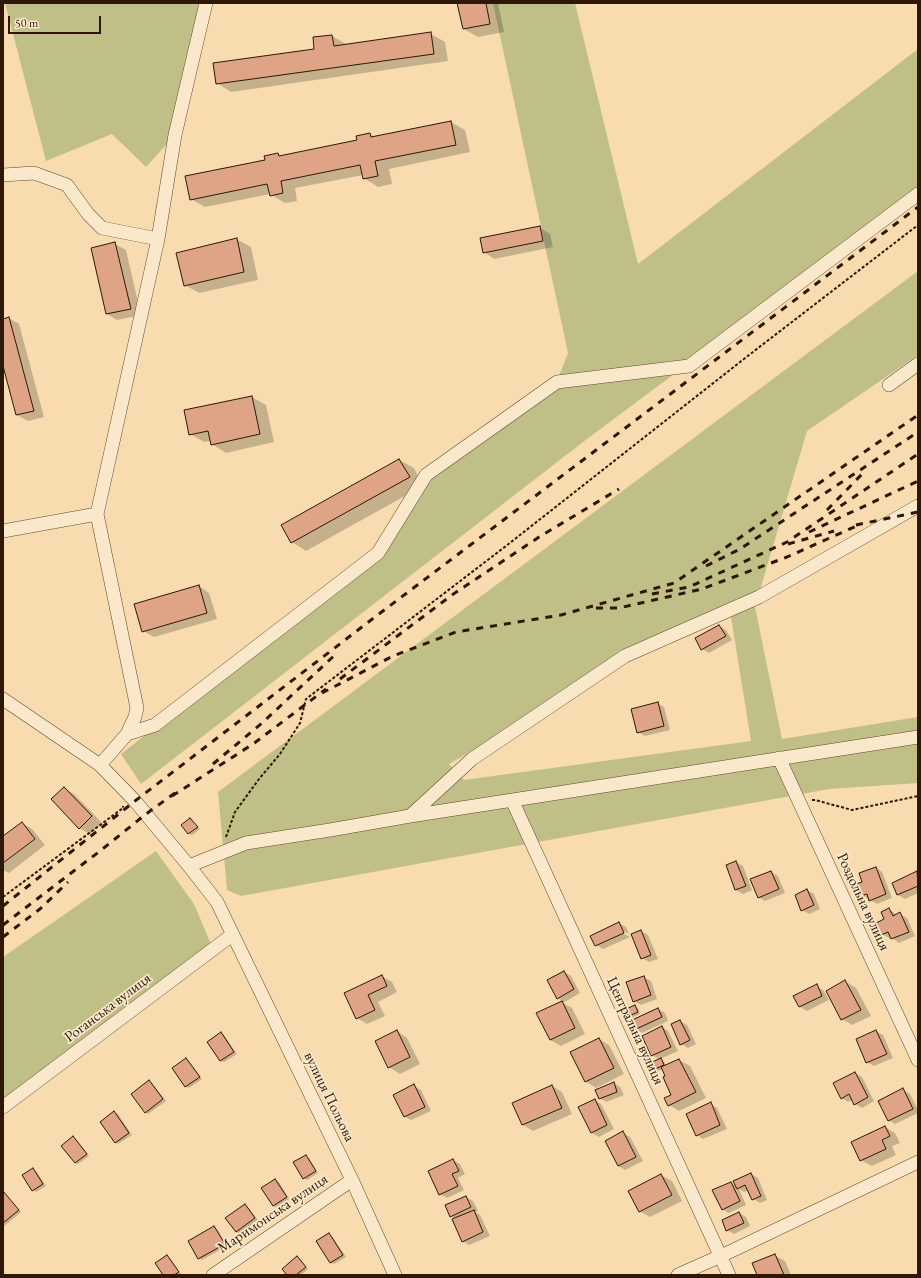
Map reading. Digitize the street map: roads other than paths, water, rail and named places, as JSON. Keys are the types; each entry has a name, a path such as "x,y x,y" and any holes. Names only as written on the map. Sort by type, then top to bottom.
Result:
{"street":[{"path":"100,765 127,734 135,717 137,708 97,514 158,239 176,135 206,3"},
{"path":"3,175 34,174 67,185 88,214 102,228 158,239"},
{"path":"127,734 155,725 378,553 426,475 557,382 689,366 918,194"},
{"path":"889,385 918,364"},
{"path":"410,816 472,759 625,656 759,597 918,506"},
{"path":"3,531 97,514"},
{"name":"вулиця Польова","path":"3,699 100,765 136,801 217,902 352,1180 395,1275"},
{"path":"189,866 246,843 918,737"},
{"name":"Роздольна вулиця","path":"779,758 918,1060"},
{"name":"Центральна вулиця","path":"512,800 729,1275"},
{"name":"Роганська вулиця","path":"3,1107 232,935"},
{"path":"678,1275 918,1162"},
{"name":"Маримонська вулиця","path":"213,1275 352,1180"}],"railway":[{"path":"3,906 135,801 375,617 918,207"},
{"path":"322,693 393,656 456,632 561,615 674,583 918,415"},
{"path":"706,566 740,549 918,432"},
{"path":"652,594 689,587 787,542 918,454"},
{"path":"827,510 865,471"},
{"path":"809,532 918,481"},
{"path":"340,679 452,595 539,537 619,489"},
{"path":"856,525 918,512"},
{"path":"596,608 619,608 702,589 787,557 861,524"},
{"path":"788,544 834,531"},
{"path":"213,764 262,723 337,653"},
{"path":"172,796 253,744 326,689"},
{"path":"3,925 175,793"},
{"path":"3,937 40,909 68,882"}]}
